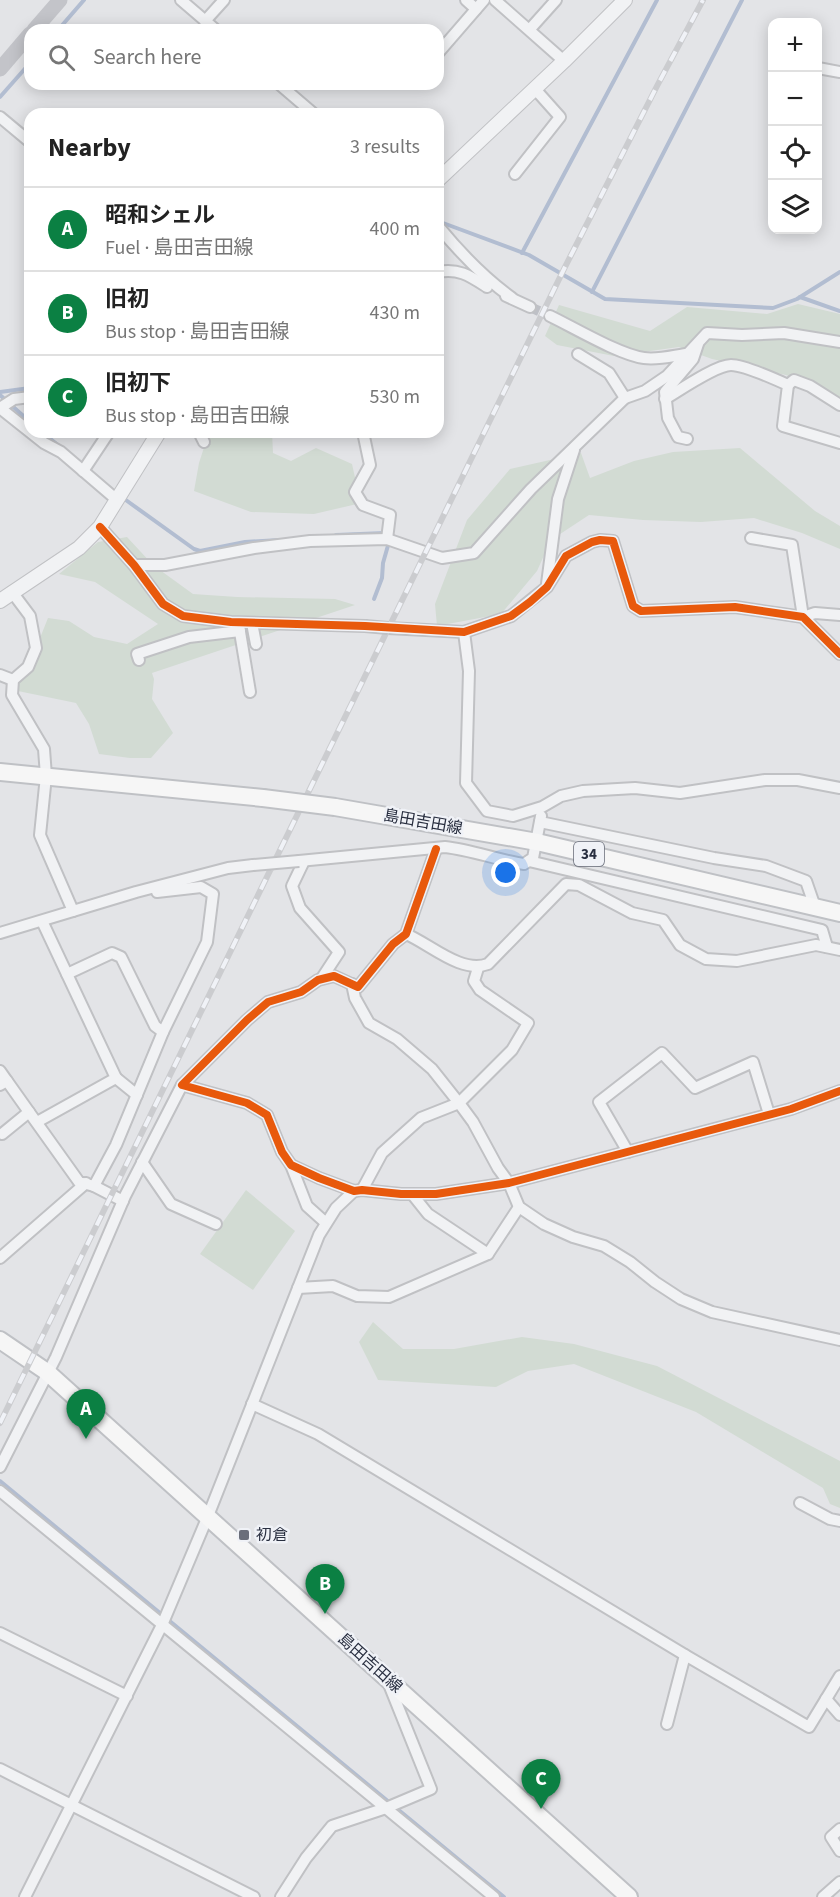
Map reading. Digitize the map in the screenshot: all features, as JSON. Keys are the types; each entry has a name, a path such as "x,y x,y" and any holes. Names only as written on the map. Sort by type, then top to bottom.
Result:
{"main road":[{"path":"39,24 60,0"},
{"path":"0,69 24,41"},
{"name":"島田吉田線","path":"0,772 336,807 537,842 840,913"},
{"name":"島田吉田線","path":"2,1346 47,1372 629,1897"}],"street":[{"path":"181,0 209,24"},
{"path":"205,21 224,0"},
{"path":"466,0 477,9"},
{"path":"444,46 484,0"},
{"path":"495,0 564,61"},
{"path":"530,29 556,0"},
{"path":"444,174 625,0"},
{"path":"822,69 840,72"},
{"path":"516,174 561,117 535,89"},
{"path":"286,90 307,108"},
{"path":"0,117 24,137"},
{"path":"444,234 485,278 512,298"},
{"path":"444,271 466,273 493,291 530,307"},
{"path":"550,316 627,353 643,358 686,354"},
{"path":"134,565 165,564 254,548 310,542 390,538 441,558 474,553 531,489 625,398 645,391 667,376 707,333 784,333 840,342"},
{"path":"687,439 678,437 668,418 665,392 693,359 699,341"},
{"path":"578,354 609,374 625,398"},
{"path":"665,399 713,371 731,365 788,385"},
{"path":"840,405 810,386 794,380 788,385 783,426 840,443"},
{"path":"24,398 14,399 0,408 24,427"},
{"path":"38,438 85,467 119,496"},
{"path":"85,467 105,438"},
{"path":"0,601 79,548 100,526 155,438"},
{"path":"364,438 370,465 355,492 363,506 390,515 390,538"},
{"path":"547,587 558,499 574,448"},
{"path":"100,526 134,565 163,604 183,616 239,627"},
{"path":"751,538 792,545 803,617 840,654"},
{"path":"139,660 137,654 189,637 252,623 464,632 511,616 547,587 566,556 600,540 613,541 633,606 642,611 735,607 803,617 815,613 840,615"},
{"path":"12,592 30,616 36,648 28,667 13,680 12,695 45,749 46,776 40,835 73,911"},
{"path":"252,623 256,644"},
{"path":"239,627 250,692"},
{"path":"464,632 470,671 466,783 487,811 513,816 542,807 561,796 583,791 635,788 680,794 765,780 798,780 840,788"},
{"path":"0,675 13,680"},
{"path":"0,933 122,896 228,868 445,847 469,850 524,864 533,858 542,807"},
{"path":"540,822 714,858 766,866 806,881 815,907"},
{"path":"322,978 334,976 358,987 393,944 406,934 436,849"},
{"path":"0,1467 56,1357 123,1201 182,1085 268,1002 301,992 322,978 339,952 300,908 292,886 302,861"},
{"path":"530,861 822,930 827,948"},
{"path":"406,934 453,960 478,968 488,964 566,884 579,885 632,914 663,921 680,945 706,958 737,962 816,945 840,950"},
{"path":"0,1258 90,1185 116,1145 163,1032 207,942 213,894 201,887 122,896"},
{"path":"42,921 116,1078 137,1095"},
{"path":"67,974 112,953 121,957 155,1026 163,1032"},
{"path":"25,1897 162,1625 208,1516 319,1234 336,1208 358,1190 382,1153 421,1118 459,1103 512,1050 528,1023 480,990 474,981 478,968"},
{"path":"352,984 355,998 369,1023 397,1039 432,1069 459,1103 473,1122 519,1206 544,1224 573,1237 604,1246 681,1299 712,1312 840,1340"},
{"path":"628,1152 599,1102 662,1053 695,1088 753,1062 769,1114"},
{"path":"0,1071 3,1083 37,1122 79,1182 123,1201"},
{"path":"37,1122 116,1078"},
{"path":"182,1085 247,1103 267,1115 282,1152 291,1165 307,1206 326,1223"},
{"path":"291,1165 319,1178 358,1190 436,1194 509,1184 791,1109 840,1091"},
{"path":"2,1134 29,1112"},
{"path":"142,1162 171,1204 216,1224"},
{"path":"412,1194 428,1214 488,1254"},
{"path":"298,1288 333,1286 357,1296 389,1297 488,1254 519,1206"},
{"path":"252,1404 318,1434 809,1727 840,1676"},
{"path":"0,1491 494,1897"},
{"path":"800,1503 830,1519 840,1521"},
{"path":"0,1633 126,1696"},
{"path":"667,1724 685,1654"},
{"path":"281,1897 306,1858 332,1826 386,1808 431,1789 387,1678"},
{"path":"826,1699 840,1715"},
{"path":"0,1769 254,1897"},
{"path":"840,1829 831,1837 840,1851"},
{"path":"823,1897 840,1882"}],"shaded area":[{"path":"798,304 840,314 840,397 786,375 712,359 679,347 614,356 557,345 545,336 559,305 650,331 687,307 767,314"},
{"path":"207,438 272,438 273,453 291,461 316,448 352,464 357,504 314,514 251,512 194,491 199,463"},
{"path":"740,448 815,511 840,526 840,549 802,533 754,518 701,522 589,515 551,540 537,571 501,614 437,626 435,604 467,520 510,469 581,453 590,478 634,461 673,452"},
{"path":"127,537 153,565 193,594 335,599 355,605 152,673 154,679 152,699 173,733 151,758 99,754 89,724 76,703 18,691 17,671 36,648 48,618 69,621 94,637 127,644 158,624 95,582 59,574 98,542"},
{"path":"246,1190 295,1231 253,1290 200,1254"},
{"path":"373,1322 403,1349 454,1349 522,1337 574,1344 657,1366 840,1461 840,1508 830,1504 823,1488 696,1412 574,1364 528,1371 496,1387 378,1380 359,1342"}],"waterway":[{"path":"63,24 84,0"},
{"path":"522,253 657,0"},
{"path":"592,292 742,0"},
{"path":"0,97 24,70"},
{"path":"444,223 529,255 605,299 773,308 797,299 840,272"},
{"path":"800,297 840,311"},
{"path":"0,392 24,389"},
{"path":"0,395 24,417"},
{"path":"49,438 59,446"},
{"path":"123,498 200,551 245,542 280,540"},
{"path":"336,535 385,533"},
{"path":"374,599 382,578 383,563 389,542"},
{"path":"0,1481 504,1897"}],"tunnel":[{"path":"530,307 550,316"}],"railway":[{"path":"0,1423 565,267 703,0"}],"cycle path":[{"path":"100,527 134,565 163,604 183,616 231,622 464,632 511,616 547,587 566,556 600,540 613,541 633,606 641,611 735,607 803,617 840,654"},
{"path":"436,849 406,934 393,944 358,987 334,976 318,980 301,992 268,1002 182,1085 247,1103 267,1115 282,1152 291,1165 354,1191 401,1194 436,1194 509,1183 791,1109 840,1091"}],"place":[{"name":"昭和シェル","path":"86,1439"},
{"name":"初倉","path":"244,1535"},
{"name":"旧初","path":"325,1614"},
{"name":"旧初下","path":"541,1809"}]}
